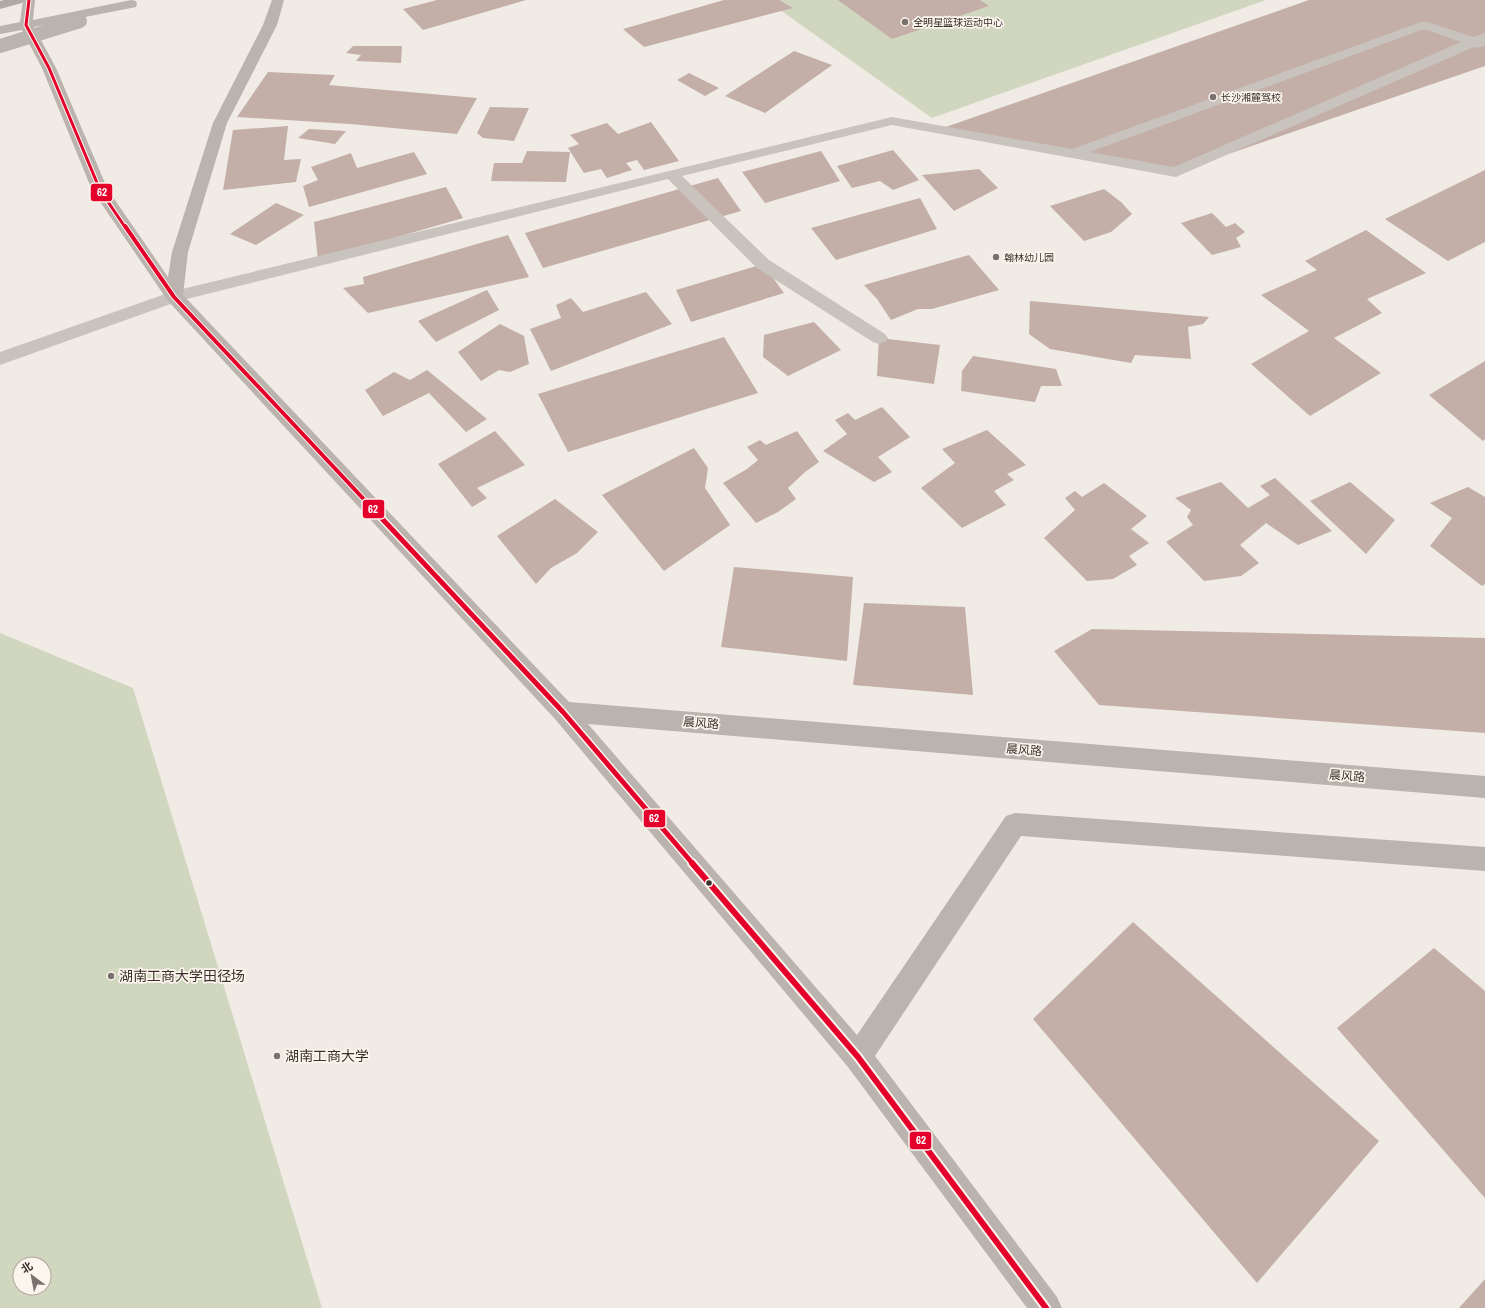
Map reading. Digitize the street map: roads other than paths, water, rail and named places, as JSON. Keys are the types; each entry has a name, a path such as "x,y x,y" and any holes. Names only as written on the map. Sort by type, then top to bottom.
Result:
{"highway":[{"path":"0,5 18,0"}],"street":[{"path":"29,0 26,25 49,68 100,190 174,297 563,712 858,1057 1046,1308"},
{"path":"174,297 180,252 220,123 270,25 278,0"},
{"path":"0,30 137,3 0,46"},
{"path":"1072,153 1424,25 1481,42"},
{"path":"0,359 174,297 892,121 1176,172 1481,42"},
{"path":"671,174 763,264 879,338"},
{"name":"晨风路","path":"563,712 1485,787"},
{"path":"858,1057 1015,824 1485,859"}],"place":[{"name":"全明星篮球运动中心","path":"905,22"},
{"name":"长沙湘麓驾校","path":"1213,97"},
{"name":"翰林幼儿园","path":"996,257"},
{"name":"湖南工商大学田径场","path":"111,976"},
{"name":"湖南工商大学","path":"277,1056"}]}
